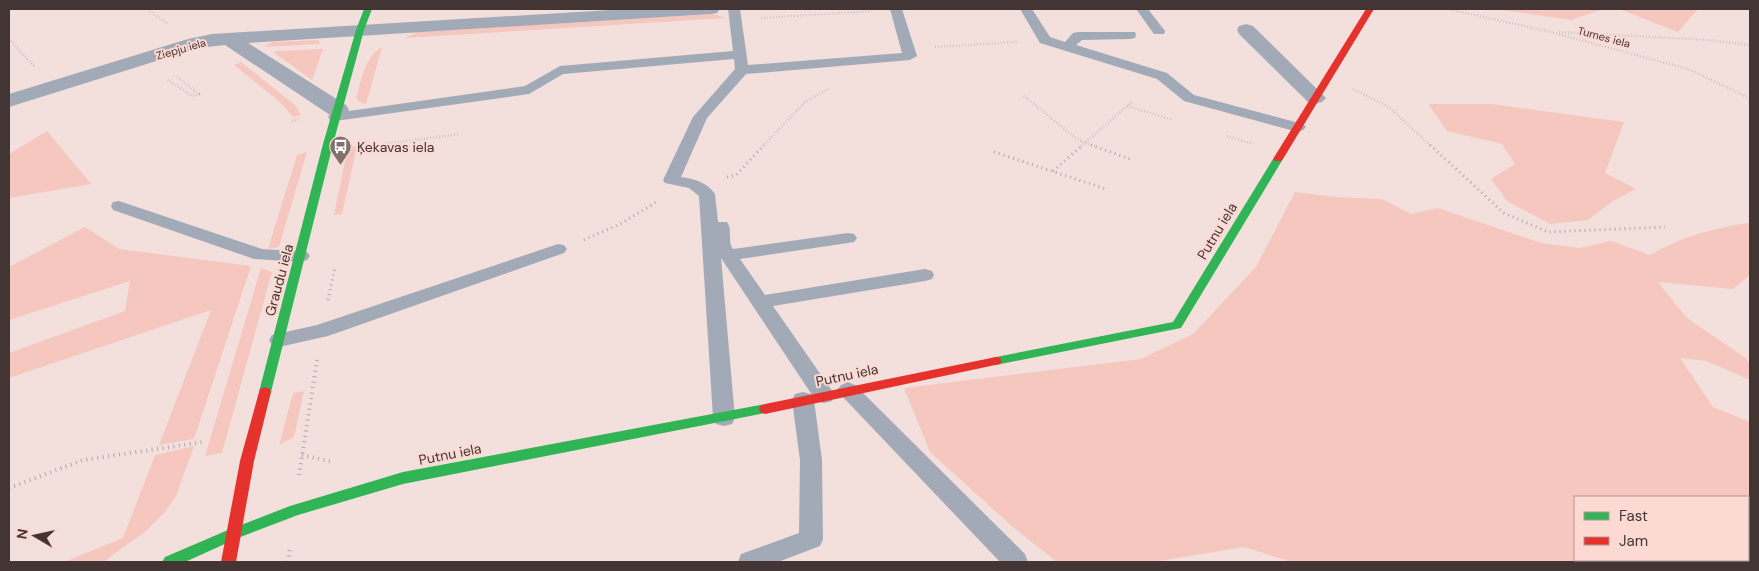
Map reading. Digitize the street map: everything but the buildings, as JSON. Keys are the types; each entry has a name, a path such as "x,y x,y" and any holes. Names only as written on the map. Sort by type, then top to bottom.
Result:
{"street":[{"name":"Graudu iela","path":"228,562 247,461 337,114 360,30 368,9"},
{"path":"360,30 711,9"},
{"name":"Putnu iela","path":"170,562 295,510 403,478 724,418 848,390 1177,325 1370,9"},
{"name":"Ziepju iela","path":"9,101 195,43 212,40 360,30"},
{"path":"1246,30 1315,98"},
{"path":"230,40 337,114"}],"lane":[{"path":"724,418 707,194 694,184 671,180 700,117 741,63 734,9"},
{"path":"337,114 368,112 529,90 560,70 910,56 896,9"},
{"path":"1026,9 1045,40 1162,76 1189,98 1298,127"},
{"path":"1142,9 1159,31"},
{"path":"1067,47 1078,36 1130,35"},
{"path":"119,206 260,255 301,256"},
{"path":"720,209 722,245 760,302 814,398 811,460 811,539 750,562"},
{"path":"728,255 848,238"},
{"path":"279,340 321,331 341,322 424,296 558,249"},
{"path":"760,302 925,275"},
{"path":"848,390 1016,562"}],"path":[{"name":"Tumes iela","path":"1450,9 1551,32 1688,69 1750,98"},
{"path":"1551,32 1708,40 1750,45"},
{"path":"907,49 1045,40"},
{"path":"161,82 170,79 192,96 199,94 177,77 183,75"},
{"path":"1328,76 1389,107 1504,213 1548,232 1665,227"},
{"path":"694,184 736,175 804,102 830,88"},
{"path":"1024,96 1078,140 1133,160"},
{"path":"1052,171 1132,102"},
{"path":"368,112 361,147 460,134"},
{"path":"994,152 1106,189"},
{"path":"558,249 604,232 636,217 672,191 671,180"},
{"path":"288,562 321,331 336,264"},
{"path":"9,488 83,460 204,442"}],"shaded area":[{"path":"1496,9 1603,9 1571,20"},
{"path":"1619,9 1698,9 1678,32"},
{"path":"713,14 726,18 405,38 418,32"},
{"path":"319,40 320,44 264,47 272,42"},
{"path":"382,47 366,104 360,102 356,98 364,70 371,57"},
{"path":"323,49 312,80 273,52 278,51"},
{"path":"241,62 295,105 301,115 293,117 280,102 234,65"},
{"path":"1428,104 1491,104 1624,122 1605,173 1636,189 1613,201 1588,220 1550,224 1507,201 1491,179 1515,164 1502,144 1447,131"},
{"path":"47,131 91,184 9,198 9,154"},
{"path":"357,146 342,214 334,215 348,147"},
{"path":"307,152 279,247 268,249 297,155"},
{"path":"1295,192 1336,197 1382,199 1411,214 1438,208 1541,243 1580,248 1611,241 1650,255 1698,234 1750,223 1750,275 1733,289 1658,282 1687,318 1747,359 1750,365 1750,380 1706,361 1680,358 1713,407 1750,422 1750,527 1749,496 1574,496 1574,561 1618,562 1292,562 1244,547 1154,562 1057,562 1014,528 930,452 904,388 1141,359 1193,334 1256,267"},
{"path":"85,227 119,249 251,266 194,439 159,445 211,310 9,378 9,353 125,311 130,281 9,320 9,267"},
{"path":"261,268 272,272 222,453 205,456"},
{"path":"304,391 294,437 279,445 293,393"},
{"path":"194,446 176,496 165,512 146,531 103,562 64,562 123,538 155,455"}],"traffic: fast":[{"path":"265,392 328,144 360,30 368,9"},
{"path":"996,361 1177,325 1278,159"},
{"path":"170,562 233,534 295,510 403,478 765,409"}],"traffic: jam":[{"path":"1278,159 1370,9"},
{"path":"765,409 996,361"},
{"path":"228,562 247,461 265,392"}],"place":[{"name":"Ķekavas iela","path":"341,166"}]}
